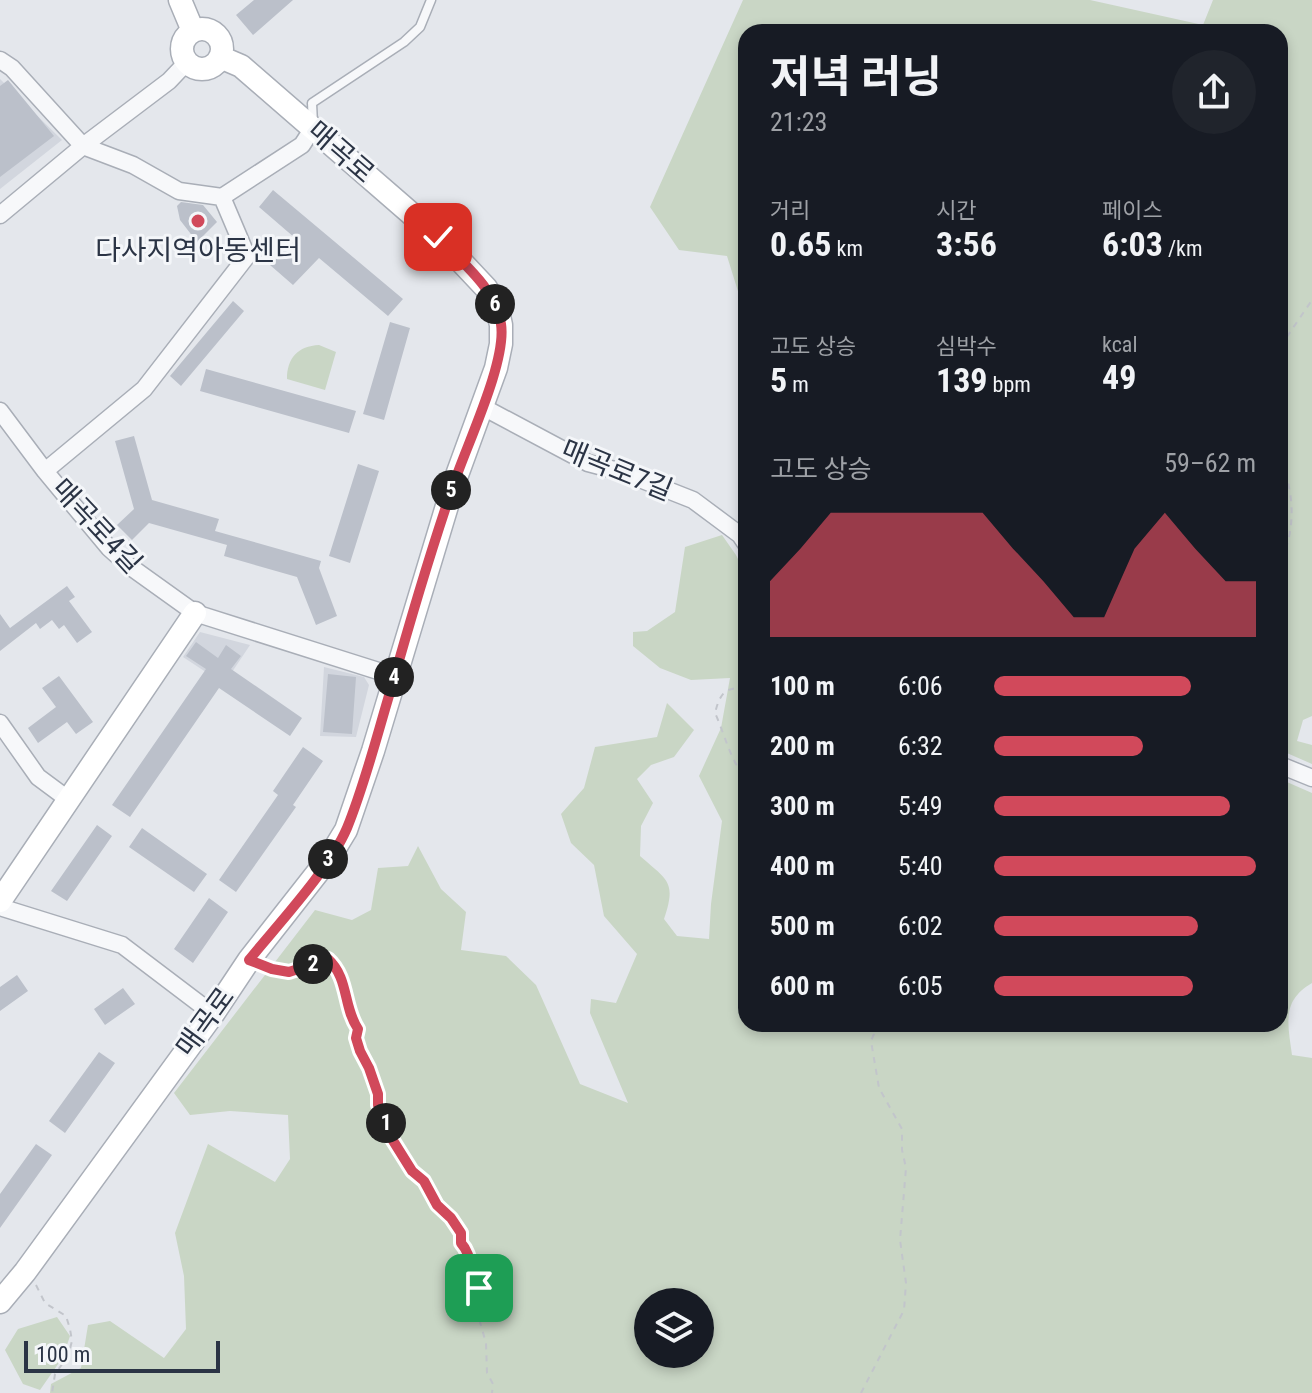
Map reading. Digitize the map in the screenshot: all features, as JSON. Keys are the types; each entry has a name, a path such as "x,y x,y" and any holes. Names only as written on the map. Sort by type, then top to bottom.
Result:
{"street":[{"path":"180,0 193,31"},
{"path":"193,31 213,32 221,43 220,57 204,68 192,66 187,62 182,45 193,31"},
{"name":"매곡로","path":"0,1302 213,1014 249,960 329,858 346,830 453,486 496,368 501,344 497,307 486,288 438,237 241,66 220,57"},
{"path":"0,60 12,68 83,146 133,165 179,191 222,197 302,145 313,128"},
{"path":"0,215 83,146 169,81 187,62"},
{"name":"매곡로4길","path":"222,197 247,256 144,389 45,471 109,548 195,613 394,676"},
{"name":"매곡로7길","path":"481,406 588,463 622,472 693,500 738,534"},
{"path":"0,411 45,471"},
{"path":"0,901 195,613"},
{"path":"0,723 38,777 69,800"},
{"path":"1288,768 1312,778"},
{"path":"0,907 122,945 213,1014"}],"lane":[{"path":"313,128 312,103 404,42 420,27 431,0"}],"path":[{"path":"1288,335 1312,300"},
{"path":"1288,485 1292,523 1288,545"},
{"path":"738,687 733,687 719,697 715,713 738,769"},
{"path":"249,960 289,972 328,959 336,966 345,983 350,1017 358,1029 356,1038 374,1081 387,1131 412,1171 424,1181 437,1205 451,1218 461,1233 461,1243 468,1251 474,1281 479,1288 475,1305 486,1343 487,1373 493,1384 492,1393"},
{"path":"861,1393 904,1310 906,1283 900,1240 906,1168 902,1129 879,1088 871,1041 873,1032"},
{"path":"25,1272 45,1303 66,1316 70,1329 72,1341 68,1356 55,1374 52,1393"}],"shaded area":[{"path":"0,79 62,140 0,189"},
{"path":"200,632 250,645 224,684 183,657"},
{"path":"324,667 364,677 369,685 356,737 320,736"}],"green space":[{"path":"743,0 1090,0 1198,24 738,24 738,291 727,256 679,250 650,207"},
{"path":"1213,0 1312,0 1312,716 1303,720 1297,741 1312,745 1312,764 1288,754 1288,24 1203,24"},
{"path":"319,345 336,352 325,390 287,379 295,354"},
{"path":"722,535 738,559 738,1032 1288,1032 1288,1023 1292,1055 1312,1058 1312,1393 50,1393 51,1384 81,1368 88,1325 110,1321 164,1358 186,1329 184,1276 175,1233 208,1144 275,1182 290,1159 288,1115 230,1111 190,1115 174,1093 315,910 352,920 371,910 378,868 408,866 418,846 441,889 466,912 461,950 506,956 536,985 580,1084 628,1103 590,1013 591,999 616,1003 637,954 604,916 594,865 571,843 561,814 584,788 595,747 657,737 667,703 694,730 674,757 651,765 637,779 653,803 641,826 640,856 667,882 670,896 664,919 677,936 709,939 722,821 699,776 721,728 730,678 691,680 660,668 633,646 633,632 647,631 675,612 685,547"},
{"path":"1288,782 1312,793 1312,983 1295,997 1288,1023"},
{"path":"57,1317 70,1336 63,1357 40,1390 23,1384 5,1350 18,1329"}],"building":[{"path":"254,0 293,0 253,35 236,15"},
{"path":"8,80 54,136 0,177 0,86"},
{"path":"273,190 403,299 388,316 319,258 293,285 270,265 295,238 259,207"},
{"name":"다사지역아동센터","path":"181,202 203,205 217,222 197,242 180,220 177,206"},
{"path":"233,301 244,311 181,386 170,376"},
{"path":"390,322 410,328 384,420 363,414"},
{"path":"206,369 356,411 349,433 200,391"},
{"path":"134,436 152,500 219,519 215,531 321,561 319,568 337,616 316,625 297,577 224,556 227,545 149,523 132,540 117,525 134,509 115,441"},
{"path":"358,464 379,471 350,563 329,556"},
{"path":"67,586 75,597 69,601 92,632 77,643 64,625 59,629 52,620 40,629 36,623 0,651 0,614 10,628"},
{"path":"196,642 218,658 226,645 241,656 231,669 302,718 290,736 219,688 130,817 112,805 206,669 186,656"},
{"path":"328,674 356,677 352,734 323,732"},
{"path":"59,676 93,722 76,734 67,722 38,743 28,728 56,707 42,688"},
{"path":"303,747 323,761 293,805 296,807 236,892 219,880 278,795 273,791"},
{"path":"97,825 112,836 67,901 51,891"},
{"path":"142,828 207,874 194,892 129,847"},
{"path":"209,898 228,912 193,963 174,949"},
{"path":"17,975 28,991 0,1011 0,987"},
{"path":"123,988 135,1004 105,1025 94,1009"},
{"path":"99,1052 115,1063 65,1133 49,1121"},
{"path":"36,1144 52,1155 0,1228 0,1194"}],"place":[{"name":"다사지역아동센터","path":"198,221"}],"route":[{"path":"438,237 486,288 497,307 501,344 496,368 453,486 346,830 291,909 249,960 289,972 311,966 318,960 328,959 336,966 345,983 350,1017 358,1029 356,1038 378,1094 378,1105 385,1117 387,1131 412,1171 424,1181 437,1205 461,1233 461,1243 468,1251 474,1281 479,1288"}]}
